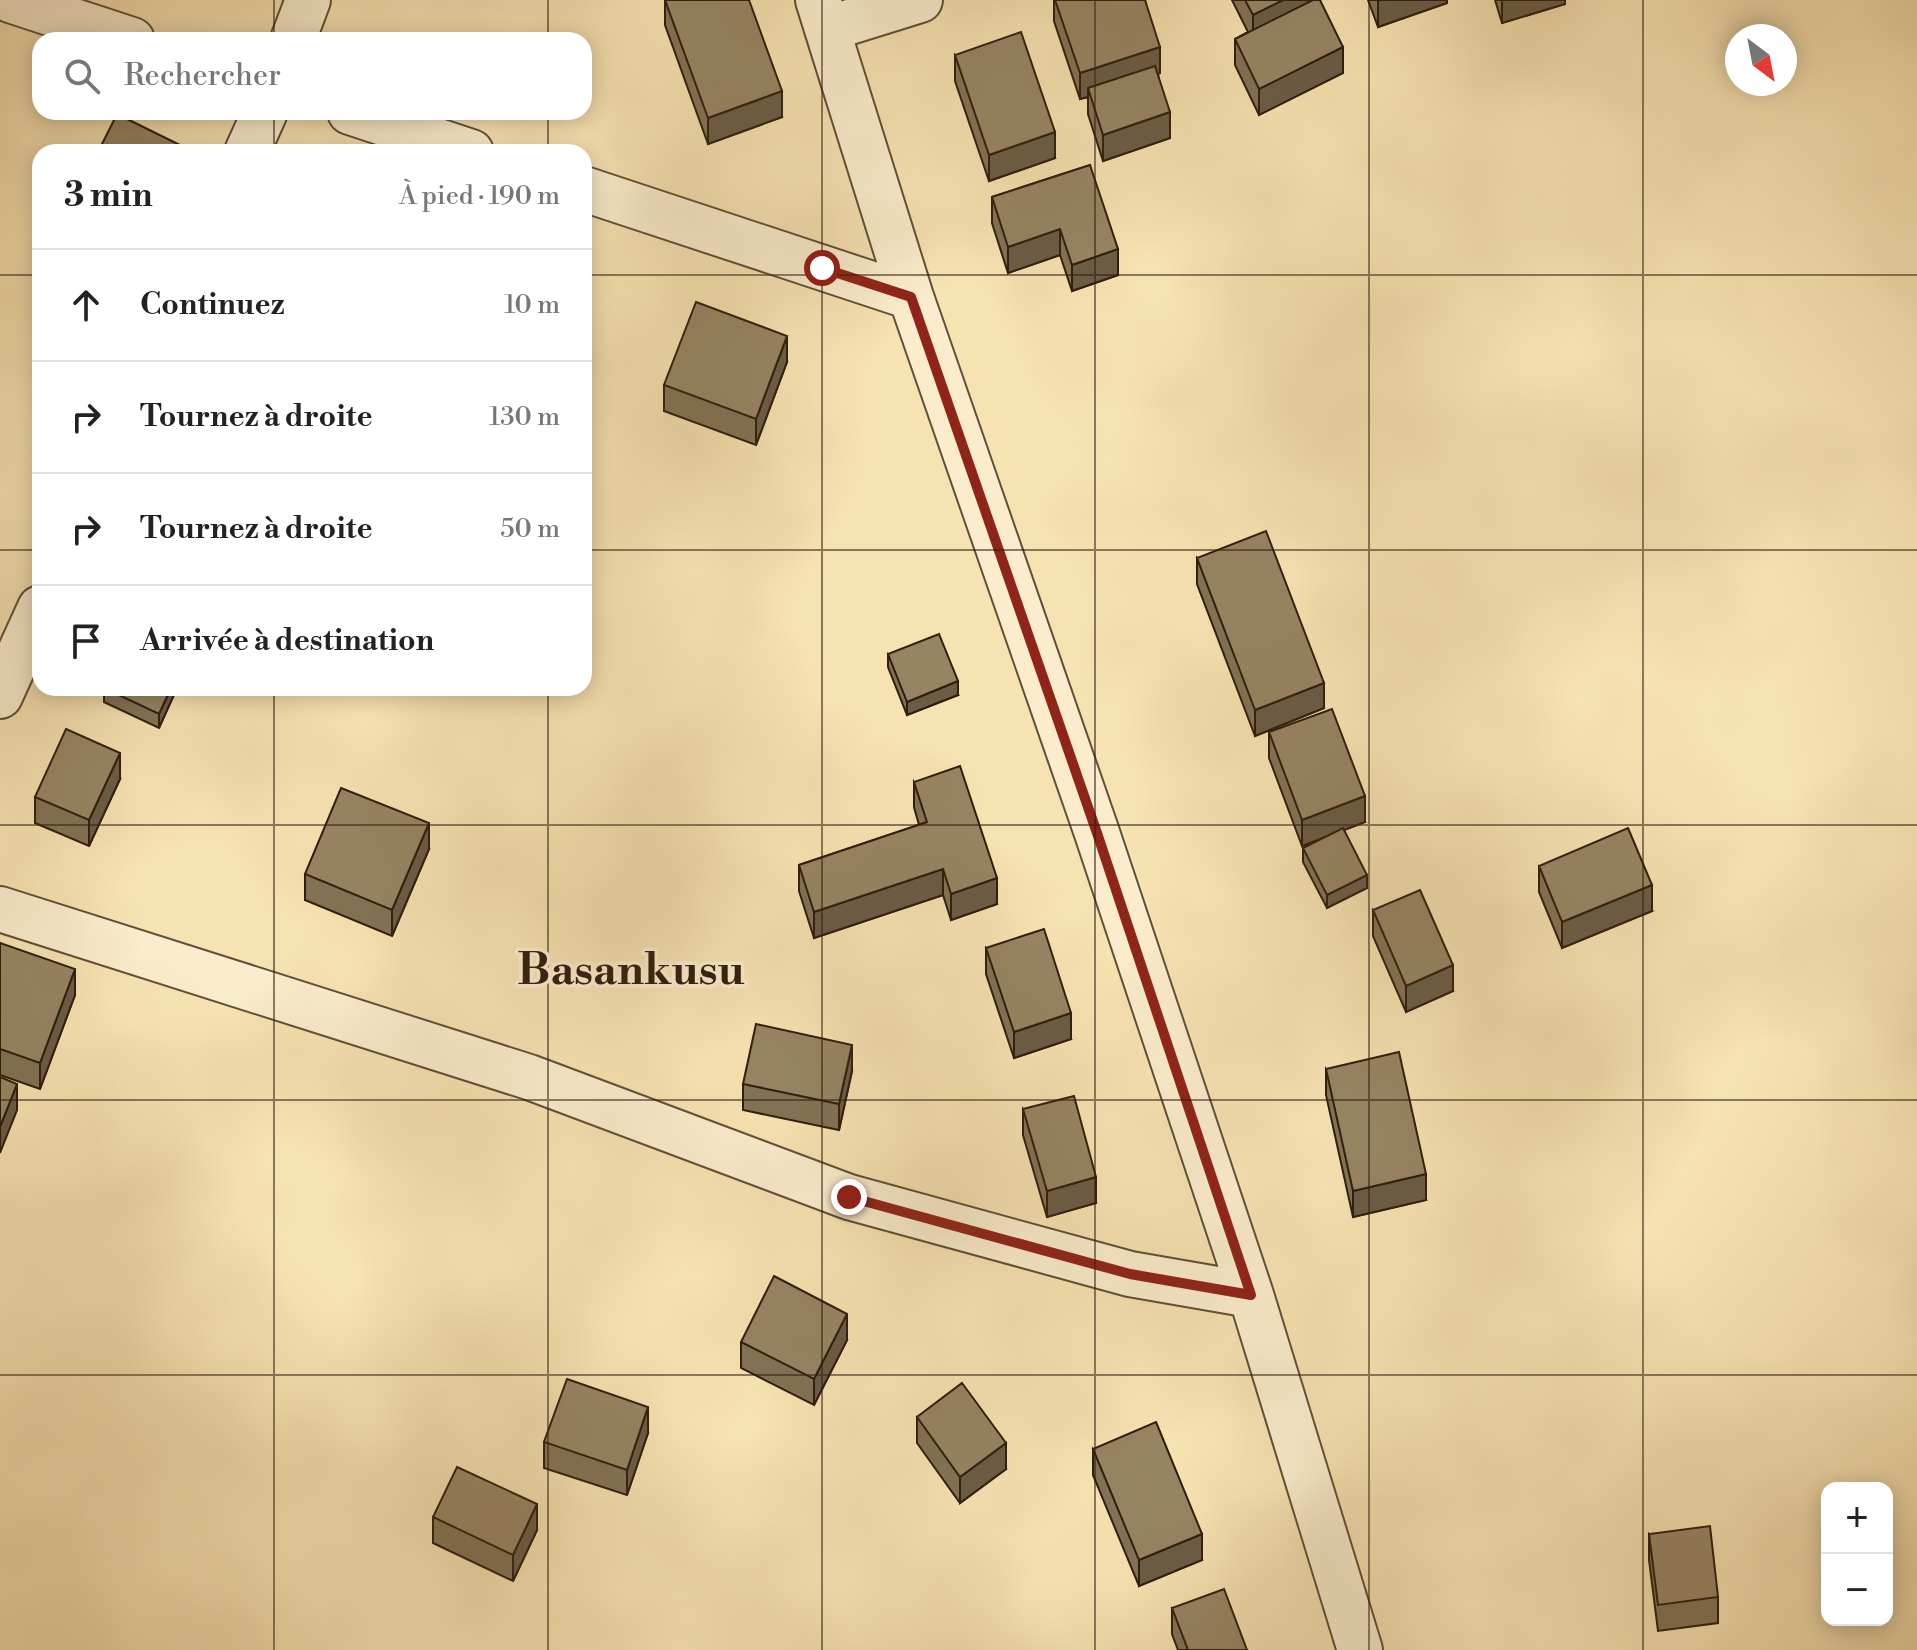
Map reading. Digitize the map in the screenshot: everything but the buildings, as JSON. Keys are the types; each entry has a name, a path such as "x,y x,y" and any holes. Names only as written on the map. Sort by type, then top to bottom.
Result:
{"street":[{"path":"10,0 108,32"},
{"path":"296,32 308,0"},
{"path":"920,0 823,15 911,297 1097,833 1251,1295 1360,1650"},
{"path":"251,144 261,120"},
{"path":"374,120 447,144"},
{"path":"592,192 911,297"},
{"path":"0,696 32,626"},
{"path":"0,909 529,1077 849,1197 1130,1274 1251,1295"}],"district":[{"name":"Basankusu","path":"631,969"}],"route":[{"path":"822,268 911,297 1097,833 1251,1295 1130,1274 849,1197"}]}
